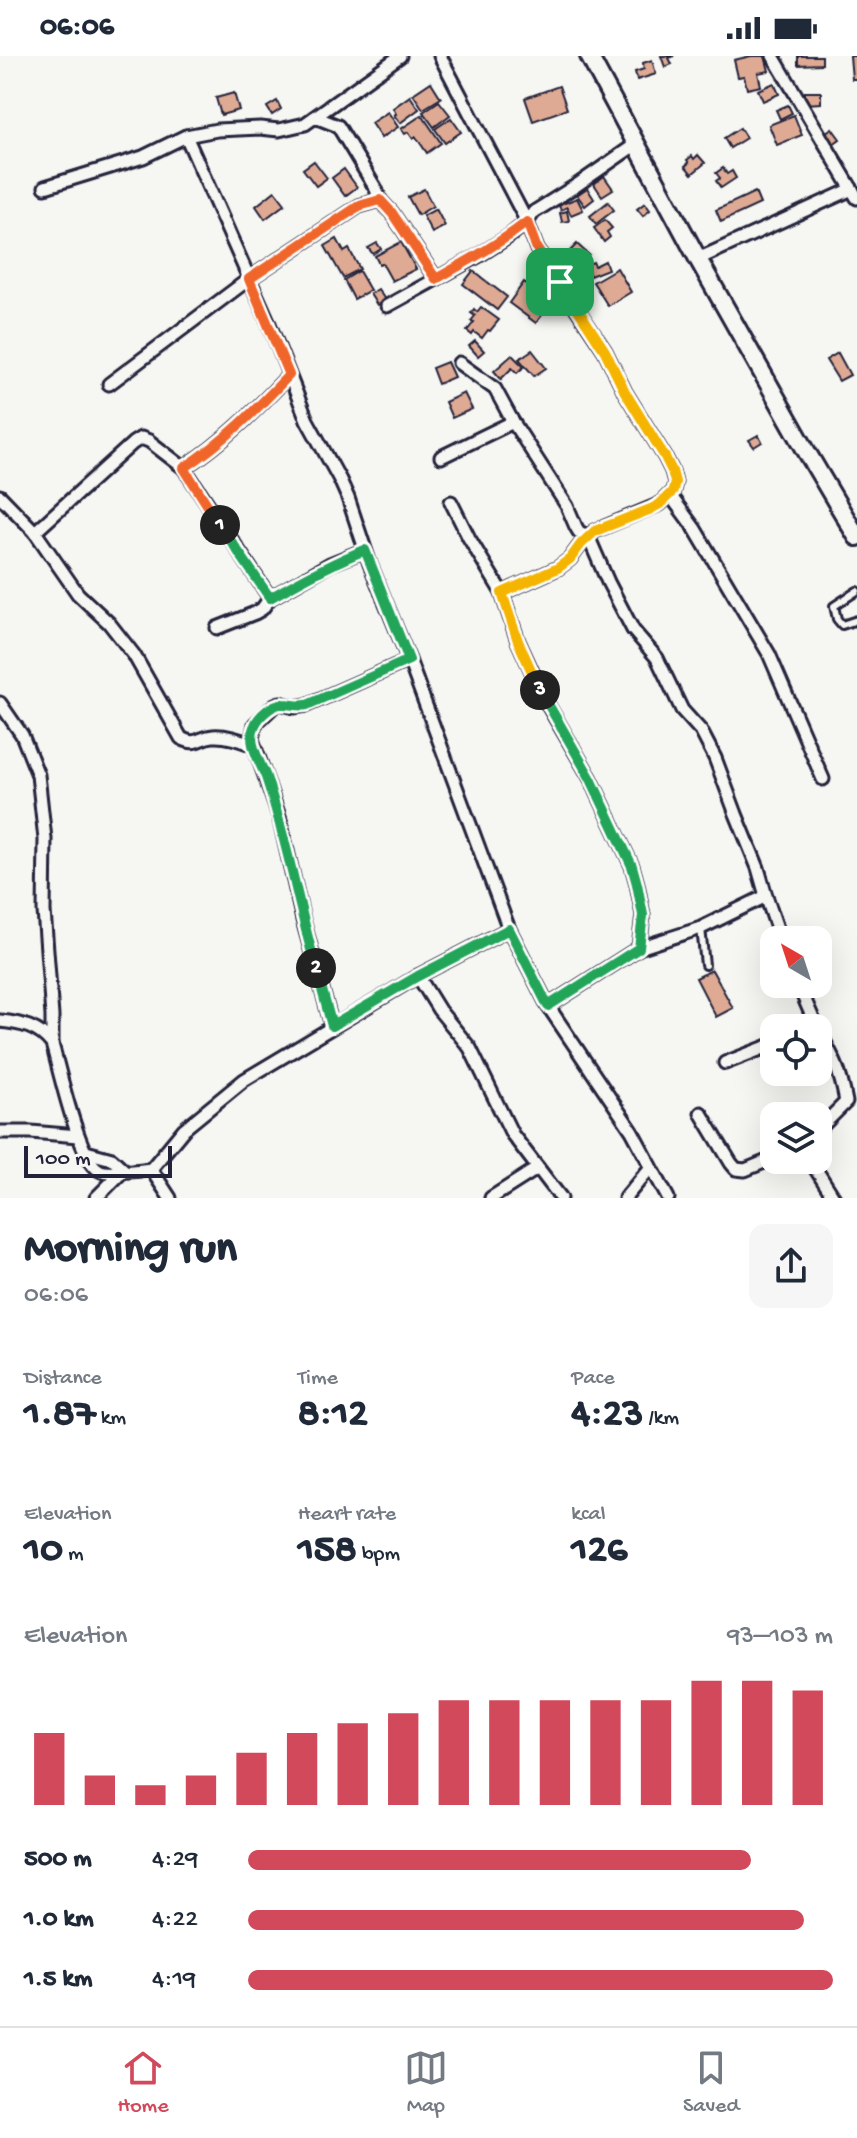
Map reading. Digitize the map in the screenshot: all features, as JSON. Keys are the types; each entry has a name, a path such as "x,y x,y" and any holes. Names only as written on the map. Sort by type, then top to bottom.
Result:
{"main road":[{"path":"589,56 698,259 857,537"}],"street":[{"path":"45,187 143,157 186,136 217,130 279,130 305,124 400,56"},
{"path":"440,56 527,222 537,249 605,351 625,392 665,457 675,482 670,495 651,509 588,536 570,559 558,568 502,593"},
{"path":"698,259 854,193 773,56"},
{"path":"315,117 338,126 380,200 436,279"},
{"path":"186,136 307,420 344,489 509,929 548,1006 632,1131 668,1198"},
{"path":"387,306 508,237 534,212 636,144"},
{"path":"109,384 249,279 359,206 380,200"},
{"path":"459,363 495,389 567,506 579,532 588,536 633,630 657,658 682,710 701,731 715,758 758,868 776,926"},
{"path":"184,468 242,425 289,375"},
{"path":"441,457 513,422"},
{"path":"35,532 141,438 184,468 270,598"},
{"path":"670,495 695,529 769,654 823,779"},
{"path":"0,496 35,532 78,594 109,623 134,655 181,738 193,743 215,735 253,745"},
{"path":"451,502 502,593 518,641 545,700 591,779 632,866 643,915 639,948"},
{"path":"217,628 262,609 270,598 330,564 365,550"},
{"path":"332,1026 279,816 253,745 255,724 275,705 307,705 409,660"},
{"path":"0,703 22,735 38,775 45,839 44,911 52,1044 78,1136 94,1166 102,1172 151,1169 184,1129 244,1080 418,976 509,929"},
{"path":"548,1006 639,948 701,928 766,896"},
{"path":"418,976 439,1010 470,1048 508,1128 561,1198"},
{"path":"0,1021 36,1029 52,1044"},
{"path":"725,1063 760,1049"},
{"path":"832,1055 852,1100 832,1118"},
{"path":"701,1113 736,1169 745,1170 760,1164"},
{"path":"0,1132 78,1136"},
{"path":"625,1198 651,1167"},
{"path":"491,1198 538,1168"},
{"path":"151,1169 170,1198"},
{"path":"96,1198 124,1170"},
{"path":"819,1174 834,1198"}],"lane":[{"path":"857,591 834,606 842,625 857,620"},
{"path":"701,928 705,965"}],"building":[{"path":"661,56 674,56 669,58 672,64 665,67"},
{"path":"765,56 769,71 758,73 761,86 747,89 744,76 738,77 734,60"},
{"path":"798,56 822,56 822,64 798,65"},
{"path":"850,56 857,56 857,79 852,79"},
{"path":"652,60 656,74 637,80 635,72 644,69 643,63"},
{"path":"431,82 441,98 423,109 413,94"},
{"path":"774,83 779,94 763,101 758,90"},
{"path":"559,86 567,109 533,121 525,98"},
{"path":"805,92 821,92 821,103 805,104"},
{"path":"234,93 239,110 221,115 216,98"},
{"path":"410,96 419,109 400,123 393,108"},
{"path":"277,101 281,109 272,115 267,107"},
{"path":"439,101 450,115 434,127 423,112"},
{"path":"788,105 792,113 780,119 776,110"},
{"path":"388,112 398,127 381,138 371,123"},
{"path":"422,115 441,143 427,153 416,137 413,139 401,129"},
{"path":"794,115 802,135 777,145 769,125"},
{"path":"451,118 461,132 445,143 435,129"},
{"path":"740,128 746,138 730,148 724,138"},
{"path":"832,128 840,139 833,144 825,133"},
{"path":"698,155 705,163 692,174 685,166 689,163 687,160"},
{"path":"314,161 327,178 316,186 303,169"},
{"path":"723,168 727,174 732,171 736,178 721,188 716,181 720,178 716,173"},
{"path":"344,169 357,187 345,196 332,178"},
{"path":"604,176 613,189 602,196 594,184"},
{"path":"587,188 594,199 585,206 577,195"},
{"path":"424,189 433,206 418,215 408,197"},
{"path":"275,191 285,204 265,219 256,206"},
{"path":"755,192 760,204 721,222 716,210"},
{"path":"577,198 583,210 571,215 567,207 561,210 557,202 563,199 565,203"},
{"path":"608,202 614,210 596,224 590,216"},
{"path":"645,203 650,210 643,216 637,209"},
{"path":"436,209 445,226 432,233 423,216"},
{"path":"567,211 569,221 562,222 560,213"},
{"path":"605,220 612,228 607,232 610,237 604,242 594,228"},
{"path":"337,239 344,252 349,249 360,269 343,278 325,246"},
{"path":"401,242 416,269 392,281 375,256"},
{"path":"377,243 381,249 373,254 368,248"},
{"path":"577,244 589,255 572,271 561,260"},
{"path":"605,261 608,269 590,276 586,265 593,262 595,266"},
{"path":"543,264 553,274 542,286 532,276"},
{"path":"617,268 631,292 608,306 593,282"},
{"path":"359,271 370,290 354,299 344,280"},
{"path":"473,271 507,297 497,310 463,284"},
{"path":"524,282 551,303 536,323 509,303"},
{"path":"378,289 385,300 377,305 370,294"},
{"path":"481,307 499,320 482,338 467,331 474,322 471,321 475,316 471,313"},
{"path":"475,341 484,351 478,356 469,346"},
{"path":"532,350 546,368 534,376 519,359"},
{"path":"838,353 850,375 839,381 826,360"},
{"path":"512,355 524,367 517,373 512,368 501,379 494,371"},
{"path":"447,362 454,377 438,384 432,368"},
{"path":"464,393 472,409 452,418 445,402"},
{"path":"758,435 762,442 754,447 749,440"},
{"path":"712,970 733,1008 716,1017 696,978"}],"route":[{"path":"380,200 436,279 478,256 527,222 537,249 560,282 605,351 625,392 665,457 675,482 673,491 660,504 595,531 558,568 502,593 518,641 545,700 585,767 632,866 643,915 639,948 548,1006 509,929 418,976 332,1026 279,816 253,745 253,731 260,718 275,705 307,705 409,660 365,550 330,564 270,598 184,468 242,425 289,375 249,279 359,206 380,200"}]}
